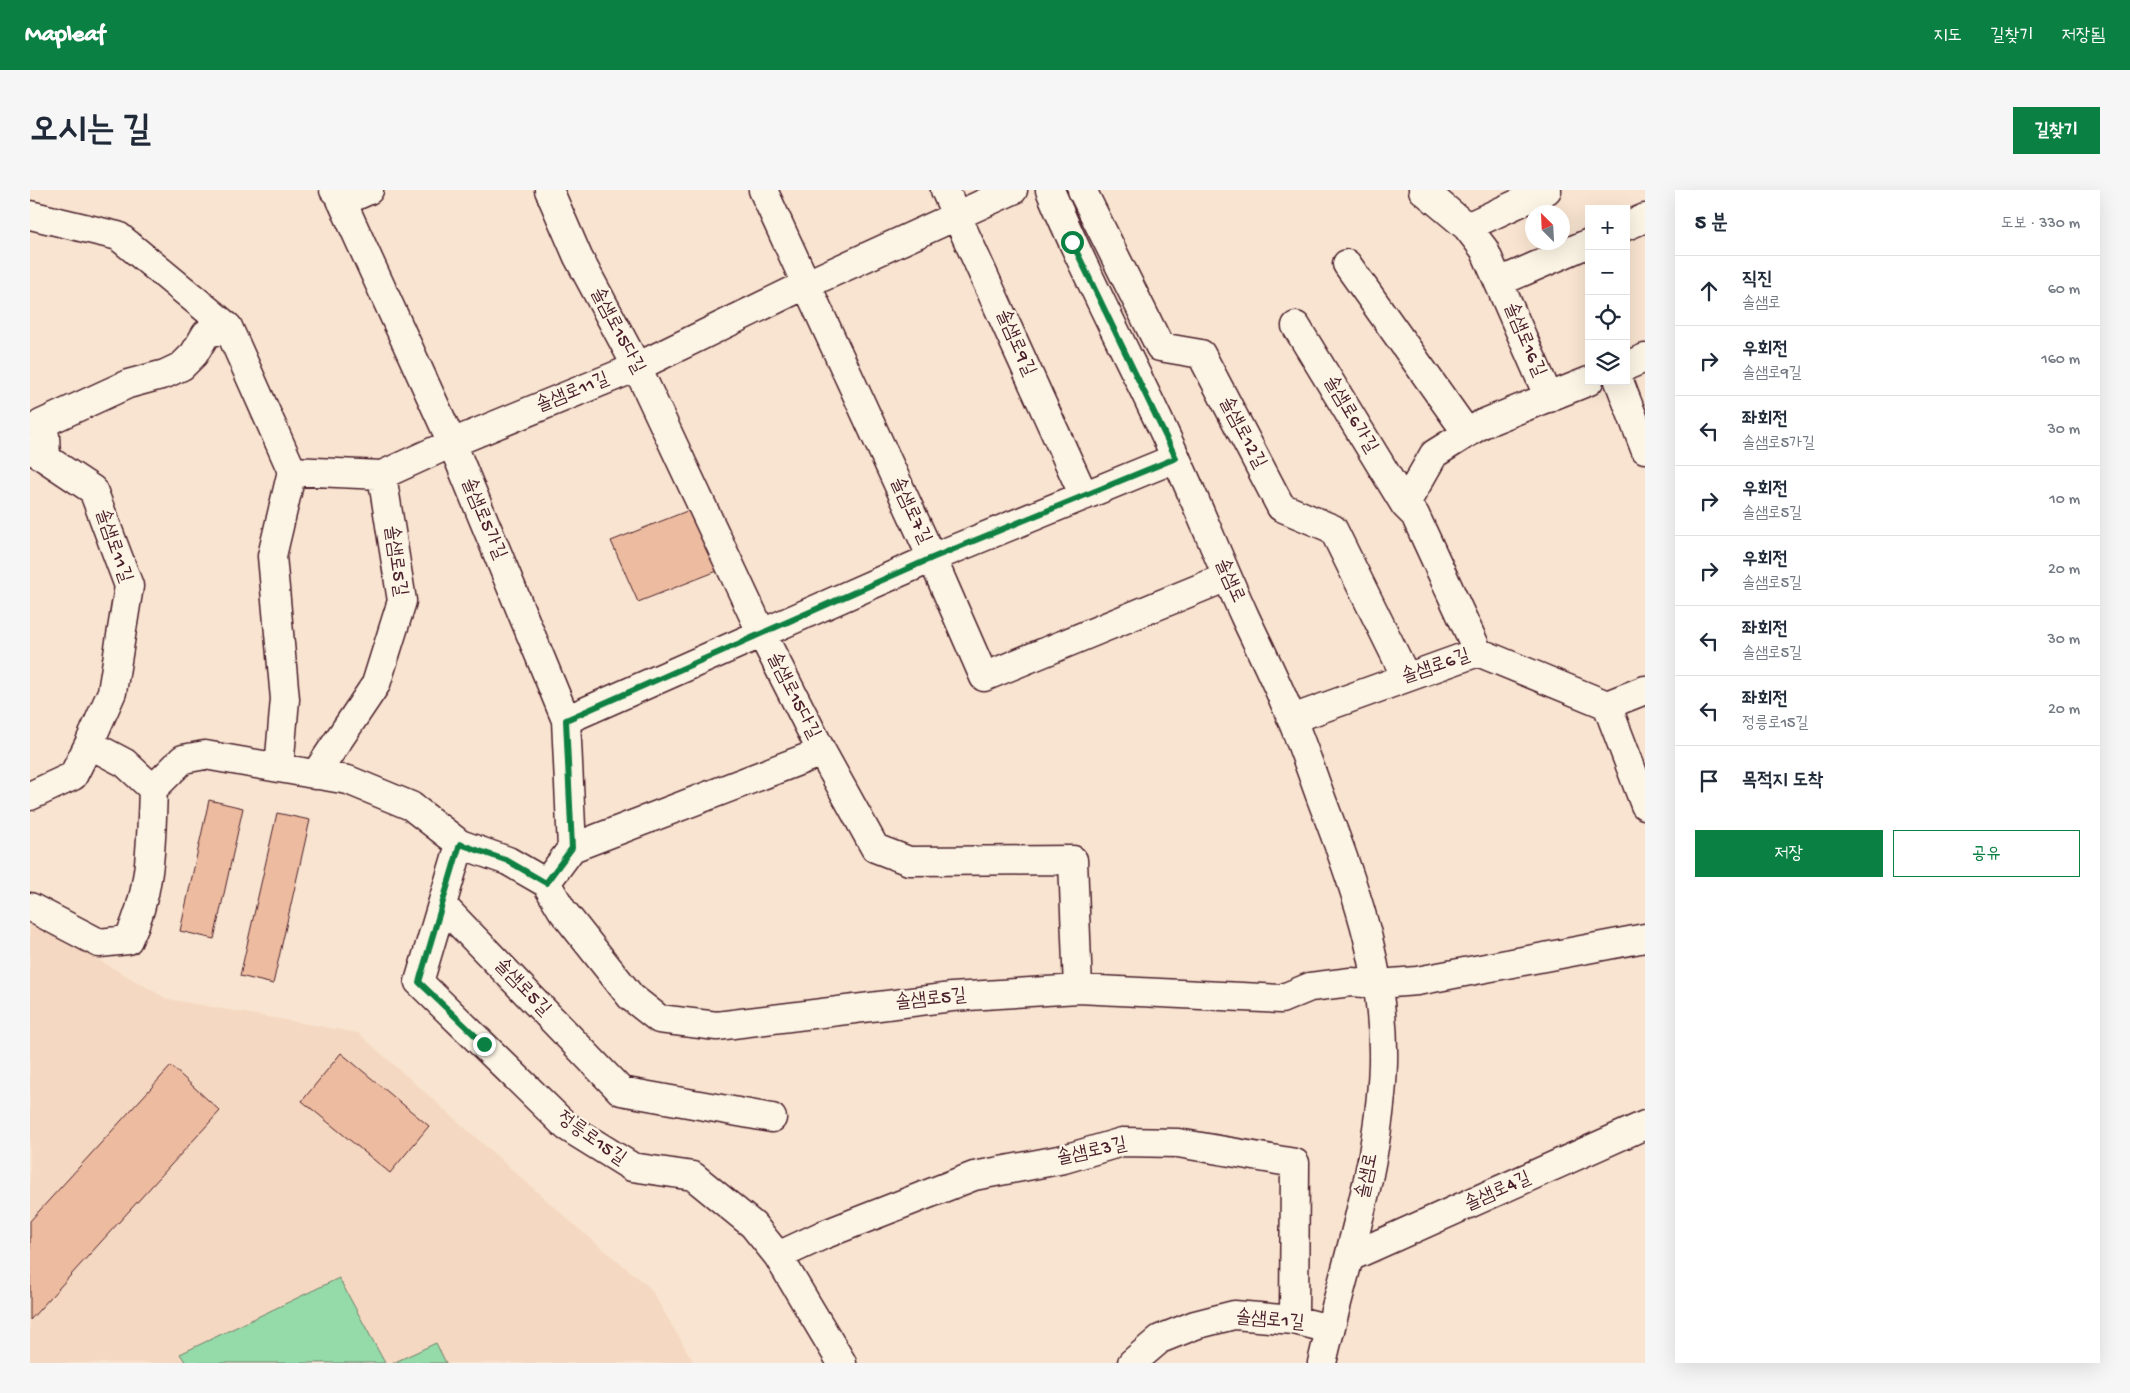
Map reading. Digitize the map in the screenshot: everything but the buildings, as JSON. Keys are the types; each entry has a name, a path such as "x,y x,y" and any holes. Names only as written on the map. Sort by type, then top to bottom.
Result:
{"street":[{"name":"솔샘로5가길","path":"369,190 338,196 452,443 566,720 572,848"},
{"name":"솔샘로15다길","path":"549,190 578,257 637,367 762,634 822,752 875,848 909,861 1072,860 1078,989"},
{"name":"솔샘로7길","path":"763,190 932,558 984,677 1227,577"},
{"name":"솔샘로9길","path":"945,190 1084,496"},
{"name":"솔샘로11길","path":"292,471 382,475 452,443 637,367 805,285 1013,190"},
{"name":"솔샘로","path":"1050,190 1072,242 1176,458 1227,577 1292,719 1341,850 1372,948 1378,984 1383,1061 1378,1127 1373,1159 1350,1257 1322,1363"},
{"name":"솔샘로12길","path":"1082,190 1160,347 1201,354 1281,507 1333,529 1406,677"},
{"name":"솔샘로16길","path":"1423,190 1467,227 1484,249 1549,398"},
{"path":"1467,227 1546,190"},
{"path":"30,215 118,236 228,327 292,471 272,556 285,699 279,768"},
{"path":"1630,224 1645,218"},
{"name":"솔샘로16길","path":"1499,282 1585,245"},
{"path":"1347,264 1467,433"},
{"name":"솔샘로6가길","path":"1296,326 1405,504 1415,516 1478,652"},
{"name":"솔샘로11길","path":"89,744 112,692 129,586 93,490 38,453 45,436 41,424 128,384 165,374 182,366 194,354 206,334 228,327"},
{"path":"1630,364 1645,358"},
{"path":"1405,504 1434,454 1482,424 1585,383"},
{"path":"1621,385 1645,449"},
{"path":"566,720 932,558 1176,458"},
{"name":"솔샘로5길","path":"315,774 376,684 402,601 382,475"},
{"name":"솔샘로6길","path":"1292,719 1478,652 1607,705"},
{"path":"1645,690 1607,705 1645,805"},
{"path":"30,796 73,776 89,744 125,763 153,788 151,864 136,923 128,940 99,942 30,906"},
{"path":"546,883 572,848 822,752"},
{"name":"솔샘로5길","path":"153,788 184,760 205,755 348,780 411,806 460,844 508,861 546,883 562,910 631,998 659,1019 717,1026 952,997 1078,989 1281,999 1310,987 1351,982 1378,984"},
{"path":"442,905 460,844"},
{"name":"솔샘로5길","path":"442,905 622,1091 772,1118"},
{"name":"정릉로15길","path":"442,905 419,982 566,1126 632,1167 693,1176 752,1225 778,1256 842,1363"},
{"path":"1378,984 1417,981 1645,938"},
{"name":"솔샘로4길","path":"1350,1257 1645,1125"},
{"name":"솔샘로3길","path":"778,1256 823,1235 974,1176 1064,1159 1122,1142 1178,1143 1295,1163 1294,1320"},
{"name":"솔샘로1길","path":"1132,1363 1160,1339 1195,1325 1234,1315 1294,1320 1330,1329"}],"shaded area":[{"path":"30,921 167,999 358,1033 580,1230 650,1288 694,1363 30,1363"}],"green space":[{"path":"339,1278 385,1363 186,1363 180,1354"},
{"path":"436,1343 446,1363 393,1363"}],"route":[{"path":"484,1044 419,982 460,844 508,861 546,883 572,848 566,720 932,558 1176,458 1072,242"}]}
